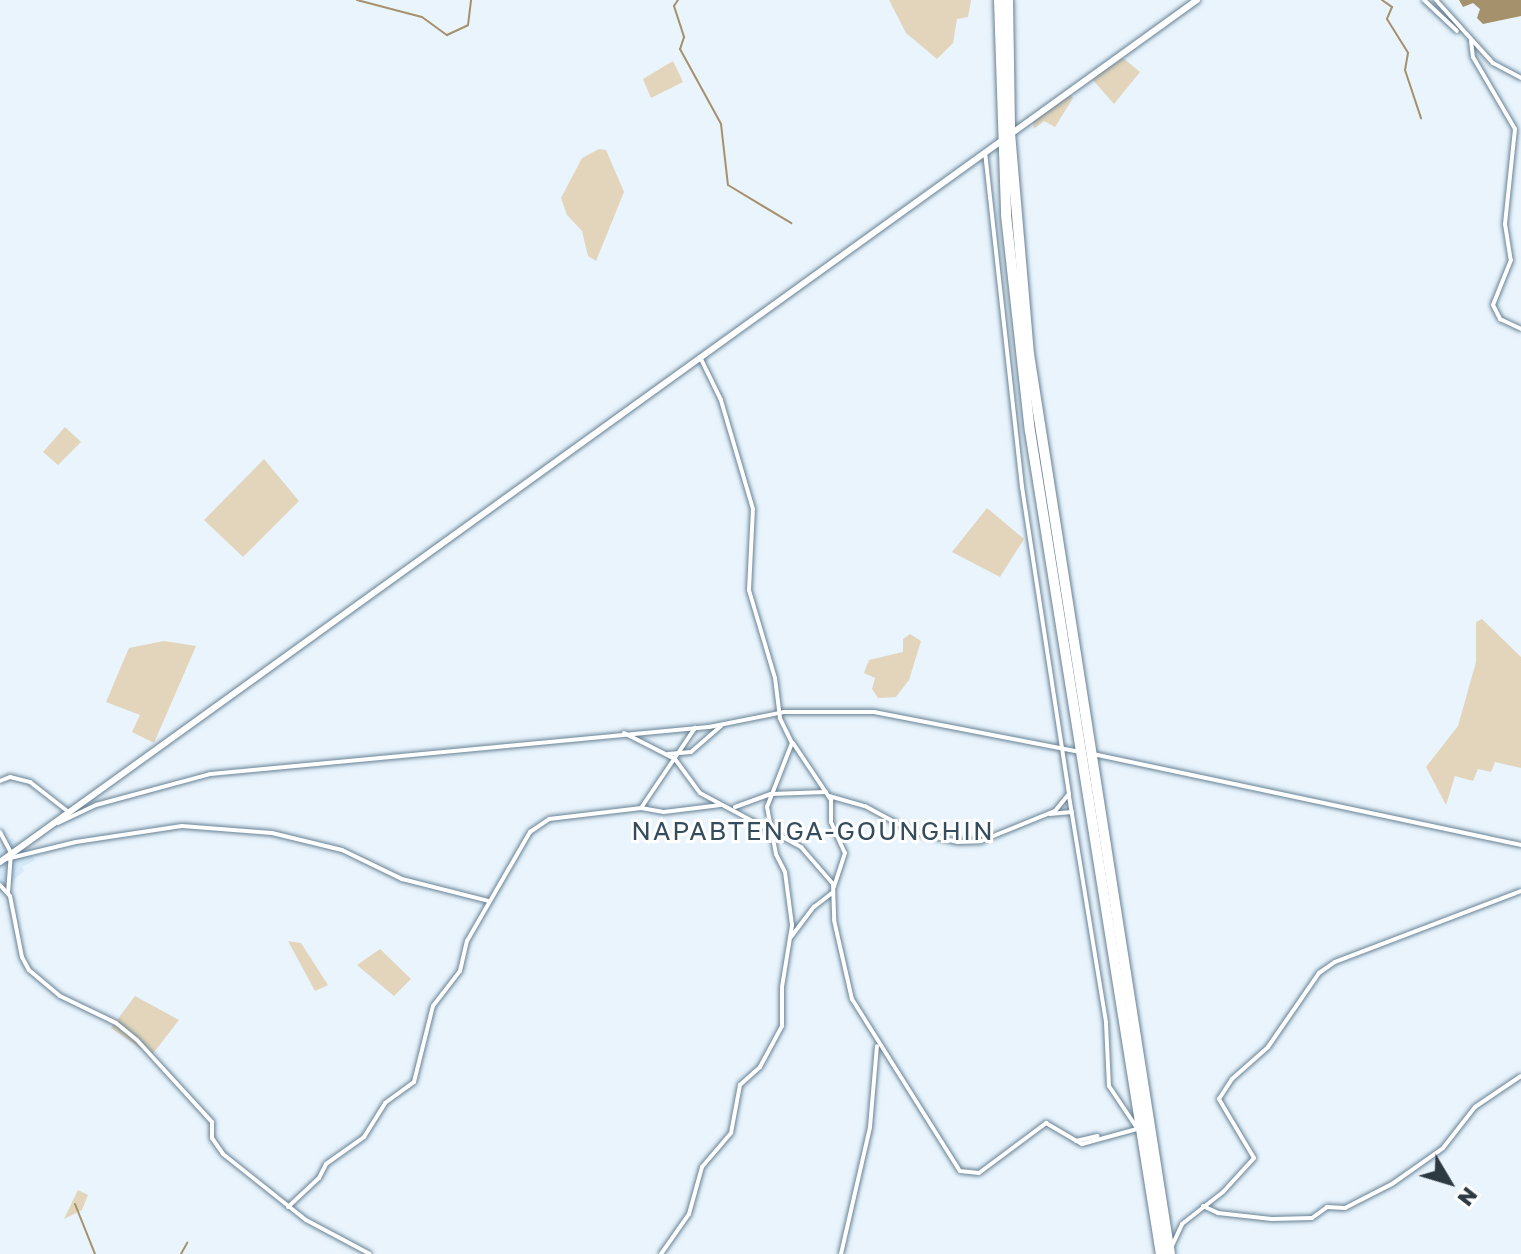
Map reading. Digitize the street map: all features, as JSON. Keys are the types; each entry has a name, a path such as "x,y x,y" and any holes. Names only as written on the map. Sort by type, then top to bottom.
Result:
{"highway":[{"path":"999,0 1005,136 1029,354 1140,1131 1167,1253"},
{"path":"1005,136 1008,0"},
{"path":"1086,753 1167,1253"}],"street":[{"path":"4,859 66,810 1197,0"},
{"path":"1424,0 1442,21 1471,41 1493,63 1521,78"},
{"path":"1436,0 1461,33"},
{"path":"1471,41 1473,57 1515,129 1505,224 1511,260 1493,305 1500,319 1521,329"},
{"path":"700,357 721,400 753,509 749,590 780,713 792,743 828,794 831,822 845,850 834,889 849,995 960,1171 979,1173 1046,1123 1076,1141 1088,1144 1098,1136 1140,1131 1109,1086 1106,1023 1008,384 985,151"},
{"path":"41,831 96,805 210,774 622,732 723,725 780,713 874,712 1062,748 1521,845"},
{"path":"678,758 700,746 723,725"},
{"path":"641,808 697,726"},
{"path":"622,732 678,758 697,789 775,837 801,847 834,889"},
{"path":"661,1254 691,1205 702,1167 731,1133 740,1085 760,1067 782,1026 790,938 785,872 767,807 792,743"},
{"path":"0,781 10,777 30,782 66,810"},
{"path":"732,808 771,794 828,794 865,806 911,831 958,842 981,841 1048,814 1064,805 1069,794"},
{"path":"288,1207 313,1185 326,1164 364,1137 385,1103 414,1082 433,1006 460,971 467,941 526,838 544,821 641,808 664,812 723,805"},
{"path":"1048,814 1072,812"},
{"path":"4,859 76,842 182,826 272,833 342,850 402,879 490,901"},
{"path":"0,832 8,893 20,950 29,970 60,996 116,1023 137,1040 212,1122 212,1138 223,1154 288,1207 370,1254"},
{"path":"824,875 838,869"},
{"path":"0,885 8,893"},
{"path":"790,938 834,889"},
{"path":"1167,1253 1182,1224 1223,1192 1255,1156 1221,1106 1220,1096 1268,1047 1319,973 1335,962 1521,891"},
{"path":"841,1254 870,1127 877,1043"},
{"path":"1203,1206 1218,1213 1272,1219 1312,1218 1328,1206 1345,1208 1392,1184 1443,1148 1475,1107 1521,1076"}],"shaded area":[{"path":"889,0 971,0 968,17 957,19 953,43 937,59 906,33"},
{"path":"1459,0 1521,0 1521,16 1483,24 1477,18 1480,9 1473,3 1463,7"},
{"path":"1123,58 1140,72 1114,104 1092,79"},
{"path":"673,61 683,82 651,98 643,79"},
{"path":"1069,94 1073,98 1055,127 1044,121 1034,129 1033,121"},
{"path":"599,149 606,150 624,192 596,261 588,256 582,231 567,215 561,198 582,158"},
{"path":"65,427 81,442 58,465 43,452"},
{"path":"264,459 299,501 243,557 204,520"},
{"path":"987,508 1024,539 1000,577 952,552"},
{"path":"1482,619 1521,657 1521,768 1495,762 1491,772 1478,769 1473,781 1455,776 1446,805 1426,767 1458,726 1476,662 1476,622"},
{"path":"910,634 921,641 909,680 896,697 878,698 872,689 875,678 864,673 869,660 903,652 903,639"},
{"path":"164,641 196,646 154,743 132,732 140,715 106,702 129,648"},
{"path":"12,838 36,860 22,867 24,871 0,893 0,847"},
{"path":"288,941 301,943 328,985 315,991"},
{"path":"380,949 411,979 394,996 357,965"},
{"path":"135,996 179,1020 151,1056 111,1028"},
{"path":"78,1190 88,1195 82,1210 64,1219"}],"waterway":[{"path":"357,0 422,17 447,35 468,25 471,0"},
{"path":"678,0 674,6 684,37 680,49 721,124 728,185 791,223"},
{"path":"1382,0 1392,7 1387,19 1408,53 1405,70 1421,118"},
{"path":"75,1204 95,1254"},
{"path":"181,1254 187,1243"}],"district":[{"name":"NAPABTENGA-GOUNGHIN","path":"813,831"}]}
